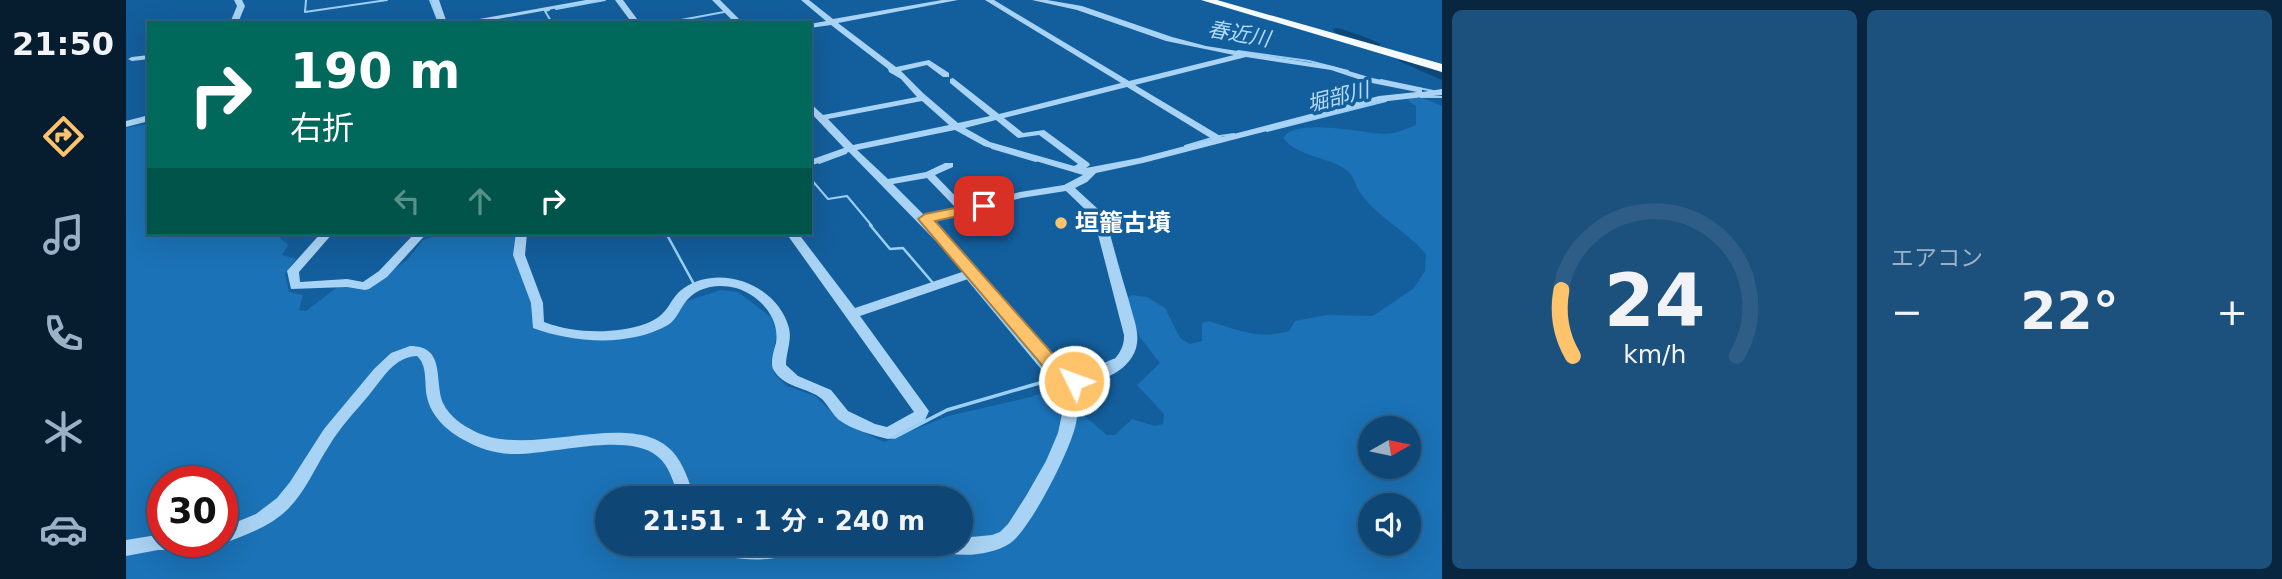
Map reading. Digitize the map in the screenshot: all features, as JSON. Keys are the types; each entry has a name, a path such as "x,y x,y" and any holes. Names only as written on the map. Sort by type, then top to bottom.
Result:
{"main road":[{"path":"1206,0 1442,67"},
{"path":"1214,0 1442,67"}],"street":[{"path":"235,21 241,6 238,0"},
{"path":"435,0 442,21"},
{"path":"478,21 544,13 598,0"},
{"path":"619,0 635,21"},
{"path":"716,0 737,21"},
{"path":"805,0 892,70 905,76 922,98 957,127 987,144 1091,173 1219,139 1397,98 1442,92"},
{"path":"812,26 954,0"},
{"path":"989,0 1219,139"},
{"path":"1036,0 1084,9 1169,39 1332,68 1426,93"},
{"path":"812,162 852,148 957,127 1247,54"},
{"path":"128,61 147,57"},
{"path":"892,70 929,62 1021,136 1041,132 1086,165 1076,169"},
{"path":"823,118 922,98"},
{"path":"812,108 885,183 925,219 1060,374 1068,380 1077,380 1114,367 1128,354 1131,342 1101,223 1095,212 1068,187"},
{"path":"126,124 147,116"},
{"path":"885,183 929,174 949,166"},
{"path":"925,219 1021,195 1068,187 1081,183 1091,173"},
{"path":"929,174 964,211"},
{"path":"325,235 293,271 295,286 346,283 365,286 383,274 419,235"},
{"path":"522,235 519,255 537,303 538,325 547,330 595,336 630,333 666,320 688,291 725,280 748,288 774,309 783,330 779,367 788,376 826,394 843,415 872,429 893,432 920,416 922,411 793,235"},
{"path":"852,314 974,273"},
{"path":"238,530 283,503 330,432 388,363 407,353 419,352 426,355 432,365 437,406 450,423 475,440 497,446 534,446 612,439 649,443 662,451 673,465 682,486"},
{"path":"973,545 1007,537 1026,513 1070,421 1068,380"},
{"path":"126,548 147,544"}],"shaded area":[{"path":"1414,97 1423,98 1442,106 1442,579 126,579 126,128 147,124 147,235 277,235 288,245 282,255 296,259 285,274 289,292 303,295 299,310 306,311 340,285 377,282 408,259 423,240 439,235 517,235 514,256 533,304 534,327 553,334 634,335 684,302 721,290 738,292 771,317 777,334 771,362 775,375 787,386 815,396 841,421 884,442 948,416 1031,397 1052,388 1107,435 1115,435 1132,419 1155,426 1163,424 1164,414 1137,385 1160,363 1139,336 1126,298 1132,295 1147,297 1165,308 1180,338 1190,344 1202,341 1202,323 1209,321 1249,333 1278,334 1289,331 1295,321 1327,315 1373,316 1414,288 1425,271 1426,254 1366,200 1348,172 1296,149 1283,138 1301,128 1384,134 1416,125 1416,106 1407,100"}],"waterway":[{"path":"306,0 305,12 387,0"},
{"path":"430,0 438,21"},
{"path":"556,9 605,0"},
{"path":"549,10 545,11 551,21"},
{"path":"676,21 724,12"},
{"path":"1338,30 1344,35 1376,44"},
{"name":"春近川","path":"1238,51 1309,61 1348,71"},
{"path":"1403,59 1442,77"},
{"name":"春近川","path":"1381,80 1433,91"},
{"name":"堀部川","path":"1421,97 1442,97"},
{"name":"堀部川","path":"1267,131 1386,101"},
{"name":"堀部川","path":"1220,136 1234,134"},
{"path":"1185,146 1212,138"},
{"path":"992,148 1036,161"},
{"path":"819,163 846,153"},
{"path":"812,180 828,199 847,196 872,226"},
{"path":"870,225 890,249 903,248 933,283"},
{"path":"667,235 695,286"},
{"path":"968,279 1050,378"},
{"path":"1065,372 1096,368 1114,360"},
{"path":"1041,383 1057,375"},
{"path":"889,437 895,437 947,410 1041,383"}],"place":[{"name":"垣籠古墳","path":"1061,223"}],"route":[{"path":"984,206 925,219 1060,374 1074,381"}]}
